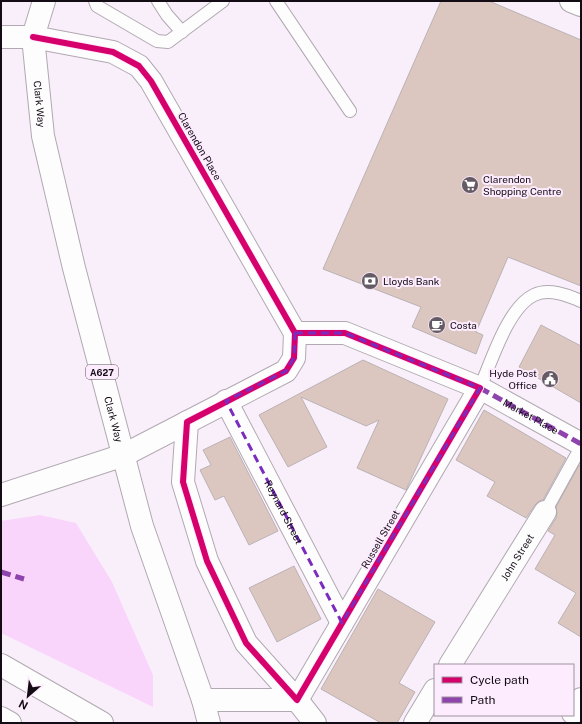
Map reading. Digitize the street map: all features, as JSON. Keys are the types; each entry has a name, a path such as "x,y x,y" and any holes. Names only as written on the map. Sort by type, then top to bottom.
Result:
{"main road":[{"name":"A627","path":"33,37 44,1"},
{"path":"571,1 581,5"},
{"name":"Clarendon Place","path":"1,37 33,37 113,52 139,66 151,81 295,332"},
{"name":"Clark Way","path":"33,37 43,136 74,268 142,526 203,700 209,723"},
{"path":"1,495 124,455 286,371 294,358 295,332"},
{"name":"Market Place","path":"295,332 345,333 480,388 581,446"},
{"name":"Russell Street","path":"297,700 480,388"},
{"name":"Reynard Street","path":"226,401 342,623"},
{"path":"187,422 183,482 207,561 246,643 297,700 315,723"},
{"name":"John Street","path":"454,660 545,512"},
{"path":"1,665 102,723"},
{"path":"421,721 434,692"},
{"path":"574,711 581,699"},
{"path":"203,700 297,700"},
{"path":"1,718 10,723"}],"lane":[{"path":"95,1 97,6 158,41 168,42 223,1"},
{"path":"158,1 167,15 182,32"},
{"path":"276,1 350,111"},
{"path":"480,388 508,323 516,310 525,300 535,294 548,292 564,294 581,301"},
{"name":"John Street","path":"545,512 581,446"}],"highlighted area":[{"path":"295,333 345,333 480,388 342,623 226,401 286,371 294,358"}],"shaded area":[{"path":"40,515 76,523 112,582 153,675 153,707 1,633 1,521"}],"building":[{"name":"Clarendon Shopping Centre","path":"441,1 489,1 581,40 581,286 508,257 476,332 483,335 476,354 412,327 421,307 323,269"},
{"path":"541,325 581,346 581,403 519,367"},
{"path":"363,360 448,399 406,490 357,468 379,420 366,426 301,397 327,447 288,467 259,415"},
{"path":"484,410 566,458 543,500 539,501 535,505 526,518 487,496 495,482 456,460"},
{"path":"230,437 278,531 249,545 224,496 215,500 200,470 211,465 203,450"},
{"path":"579,465 581,466 581,637 558,623 576,593 535,569 555,535 548,531 556,518 556,507"},
{"path":"294,566 321,619 277,642 249,588"},
{"path":"378,589 435,622 399,683 415,692 397,723 381,723 321,689"}],"marked path":[{"path":"480,388 581,444"},
{"path":"1,572 24,579"}],"cycle path":[{"path":"33,37 113,52 139,66 151,81 295,333"},
{"path":"295,333 345,333 480,388 297,700 246,643 207,561 183,482 187,422 286,371 294,358 295,333"}],"place":[{"name":"Clarendon Shopping Centre","path":"470,185"},
{"name":"Lloyds Bank","path":"370,281"},
{"name":"Costa","path":"437,325"},
{"name":"Hyde Post Office","path":"550,379"}]}
